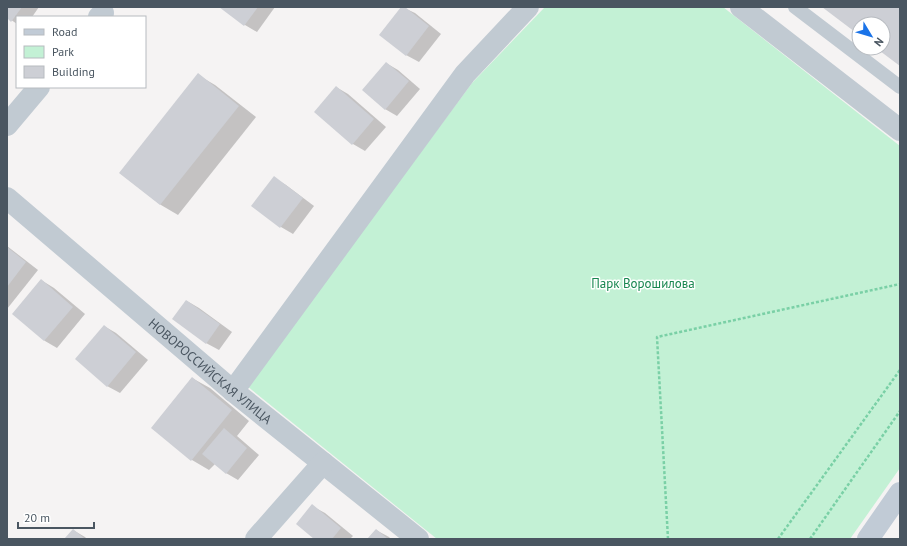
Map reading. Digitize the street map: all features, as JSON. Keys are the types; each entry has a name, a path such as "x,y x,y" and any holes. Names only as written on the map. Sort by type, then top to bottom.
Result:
{"main road":[{"path":"868,539 900,493"}],"street":[{"path":"233,391 465,74 528,7"},
{"path":"741,7 900,130"},
{"path":"7,125 38,88"},
{"name":"НОВОРОССИЙСКАЯ УЛИЦА","path":"7,198 233,391 418,539"},
{"path":"256,539 323,463"}],"lane":[{"path":"794,7 900,87"}],"path":[{"path":"668,539 657,337 900,284"},
{"path":"778,539 900,370"},
{"path":"810,539 900,411"}],"green space":[{"name":"Парк Ворошилова","path":"545,7 723,7 900,146 900,468 850,539 437,539 247,386 472,83"}],"building":[{"path":"7,7 22,7 11,22 7,18"},
{"path":"219,7 258,7 244,26"},
{"path":"401,7 405,7 429,26 406,56 379,35"},
{"path":"822,7 900,7 900,66 887,56 891,56 891,16 851,16 851,29"},
{"path":"386,62 409,81 385,110 362,90"},
{"path":"198,73 239,106 160,205 119,173"},
{"path":"336,86 374,119 352,145 314,112"},
{"path":"274,176 303,198 280,228 251,206"},
{"path":"7,247 26,262 7,287"},
{"path":"41,279 73,307 44,341 12,314"},
{"path":"186,300 220,324 206,344 172,319"},
{"path":"104,325 136,352 107,387 75,359"},
{"path":"192,377 232,410 191,461 151,428"},
{"path":"224,428 247,448 226,474 202,454"},
{"path":"312,504 341,528 332,539 314,539 296,524"},
{"path":"73,529 85,539 64,539"},
{"path":"376,529 388,539 367,539"}]}
